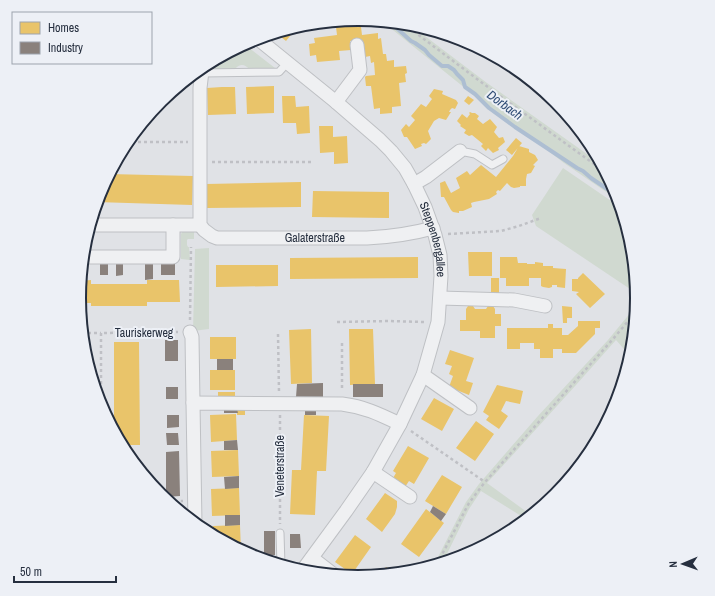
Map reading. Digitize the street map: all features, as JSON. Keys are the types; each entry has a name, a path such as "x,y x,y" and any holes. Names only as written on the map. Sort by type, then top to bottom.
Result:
{"street":[{"name":"Steppenbergallee","path":"263,43 380,140 405,168 425,207 434,231 440,255 441,276 438,322 422,375 400,424 373,472 306,565"},
{"path":"336,102 364,70 357,45"},
{"path":"96,225 200,225 200,88 202,75"},
{"path":"414,184 426,177 460,151"},
{"path":"89,257 174,257 174,225"},
{"name":"Galaterstraße","path":"200,225 204,230 217,238 350,238 381,237 434,231"},
{"path":"440,298 514,300 544,306"},
{"path":"190,332 192,337 195,516"},
{"path":"422,375 470,408"},
{"path":"193,402 342,404 370,410 400,424"},
{"path":"373,472 410,497"},
{"path":"312,558 325,568"}],"lane":[{"path":"210,69 279,72 288,62"},
{"path":"460,151 475,154 492,165 504,159"},
{"path":"280,531 281,559"}],"path":[{"path":"414,32 594,164"},
{"path":"135,142 200,142"},
{"path":"200,162 314,162"},
{"path":"434,231 501,231 541,218"},
{"path":"190,332 191,247"},
{"path":"441,557 469,503 485,482 628,321"},
{"path":"337,322 438,322"},
{"name":"Tauriskerweg","path":"101,388 101,333 190,332"},
{"path":"88,333 101,333"},
{"name":"Veneterstraße","path":"278,334 280,404 280,531"},
{"path":"342,343 342,404"},
{"path":"400,424 411,430 485,482"}],"shaded area":[{"path":"390,28 422,33 487,83 589,156 609,194 564,163 476,97"},
{"path":"250,48 275,68 250,70 246,66 242,65 235,69 211,70 222,62"},
{"path":"563,168 612,201 624,245 629,289 536,226 532,215"},
{"path":"184,229 194,229 194,239 187,240 190,260 181,259 181,234"},
{"path":"209,248 209,329 193,331 195,249"},
{"path":"629,314 624,349 616,340 487,483 526,511 521,516 481,491 469,509 446,556 437,558 466,502 479,484 538,416 608,340"}],"building: Homes":[{"path":"358,26 361,26 362,35 378,33 378,39 381,38 383,54 386,54 387,61 394,60 394,67 406,66 406,82 399,83 401,106 392,107 392,113 380,114 380,108 374,109 371,86 366,86 365,77 375,75 374,62 371,63 370,56 365,57 362,40 350,41 351,50 339,51 340,60 317,62 316,55 310,56 309,44 315,43 314,38 337,35 336,27"},
{"path":"292,34 286,41 281,37"},
{"path":"274,86 274,113 247,114 246,87"},
{"path":"235,87 236,114 208,115 207,88"},
{"path":"434,89 443,91 442,94 456,100 458,103 455,109 452,108 450,110 449,112 451,112 446,120 439,118 434,121 428,131 431,139 426,144 421,144 422,146 415,149 407,137 404,137 401,130 406,124 409,127 415,120 411,116 421,104 426,107 432,99 429,96"},
{"path":"282,96 295,96 296,107 309,106 310,133 297,134 296,123 283,123"},
{"path":"468,96 474,100 469,105 464,101"},
{"path":"470,112 479,116 477,119 483,124 490,119 497,127 494,132 499,138 503,137 505,142 498,148 499,150 493,153 488,148 486,151 481,146 483,144 472,135 469,136 464,133 466,130 460,126 461,125 457,121 462,114 467,118"},
{"path":"319,126 333,126 333,137 347,136 348,163 334,164 334,152 320,153"},
{"path":"516,138 522,143 512,155 506,150"},
{"path":"519,146 529,149 529,152 535,155 538,160 533,165 535,166 531,173 527,174 526,186 514,188 507,183 500,191 498,190 496,192 497,194 489,199 471,203 472,207 459,211 459,213 451,210 444,197 441,197 440,183 445,181 451,193 460,188 456,178 467,171 470,175 481,165 496,177"},
{"path":"116,174 193,176 192,205 103,202"},
{"path":"301,182 301,207 206,208 206,184"},
{"path":"313,191 389,192 389,218 312,217"},
{"path":"468,252 492,252 492,276 469,276"},
{"path":"418,257 418,278 290,279 290,258"},
{"path":"500,257 517,257 518,263 543,263 543,266 553,266 553,268 566,269 565,288 557,287 557,285 552,285 552,287 549,288 543,287 541,286 541,278 529,278 529,286 506,286 506,278 500,278"},
{"path":"216,265 278,265 278,286 216,287"},
{"path":"583,273 605,294 590,308 576,294 579,292 572,291 572,279 578,279"},
{"path":"491,278 499,278 499,293 491,293"},
{"path":"86,280 91,280 91,284 147,284 147,280 179,280 180,302 147,302 147,306 91,306 91,303 86,303"},
{"path":"468,306 473,306 475,309 486,309 488,306 493,306 495,309 495,314 501,314 501,326 495,326 495,338 480,338 480,331 460,331 460,320 466,320 466,309"},
{"path":"562,306 572,307 572,318 567,318 567,323 563,323"},
{"path":"578,321 600,321 600,328 595,328 595,334 576,353 562,353 562,349 553,349 553,358 540,358 540,349 534,349 534,343 520,343 520,349 507,349 507,328 548,328 548,324 553,324 553,328 562,328 562,335 568,335 578,326"},
{"path":"311,329 312,383 291,384 289,330"},
{"path":"349,329 373,329 375,384 350,385"},
{"path":"210,337 236,337 236,359 210,359"},
{"path":"114,342 139,342 140,445 129,445 114,418"},
{"path":"450,350 474,358 466,381 473,383 469,395 449,387 453,376 449,374 452,366 445,364"},
{"path":"210,370 235,370 235,390 210,390"},
{"path":"497,385 523,391 520,404 506,401 501,411 508,416 499,429 486,420 489,416 483,412"},
{"path":"218,392 235,392 235,399 218,398"},
{"path":"434,398 454,409 442,431 421,419"},
{"path":"237,409 245,409 245,415 237,415"},
{"path":"236,414 237,440 211,442 210,415"},
{"path":"304,415 329,416 326,471 317,471 315,515 290,514 292,470 301,470"},
{"path":"476,421 494,434 475,461 456,448"},
{"path":"408,446 429,458 414,484 409,481 405,487 393,478 396,473 393,471"},
{"path":"238,450 239,476 212,477 211,451"},
{"path":"442,475 462,487 446,514 425,501"},
{"path":"239,488 240,515 212,516 211,489"},
{"path":"385,493 397,501 397,507 395,514 382,532 366,519"},
{"path":"426,509 444,523 419,557 401,544"},
{"path":"240,525 241,544 221,534 213,529 213,526"},
{"path":"355,535 371,547 355,570 345,569 335,562"}],"building: Industry":[{"path":"100,263 108,263 108,275 100,275"},
{"path":"123,263 123,275 116,276 116,264"},
{"path":"145,263 153,263 153,279 145,280"},
{"path":"161,263 175,263 175,275 161,275"},
{"path":"165,340 178,340 178,361 165,361"},
{"path":"217,359 233,359 233,370 217,370"},
{"path":"323,383 323,397 296,397 297,384"},
{"path":"353,384 383,384 383,397 353,397"},
{"path":"166,387 178,387 178,399 166,399"},
{"path":"224,409 237,409 238,413 224,413"},
{"path":"305,410 316,410 316,415 305,415"},
{"path":"167,415 179,415 179,427 167,428"},
{"path":"166,433 178,433 179,445 167,445"},
{"path":"237,440 238,450 224,450 224,441"},
{"path":"179,451 180,496 172,497 166,491 166,452"},
{"path":"239,476 239,488 225,489 224,477"},
{"path":"433,506 446,514 441,521 430,512"},
{"path":"225,515 240,515 240,525 225,526"},
{"path":"264,531 275,531 275,555 264,554"},
{"path":"290,534 300,534 301,548 290,548"}],"waterway":[{"name":"Dorbach","path":"397,29 411,41 425,50 442,66 448,66 454,70 463,80 465,87 475,94 489,108 606,188"}]}
